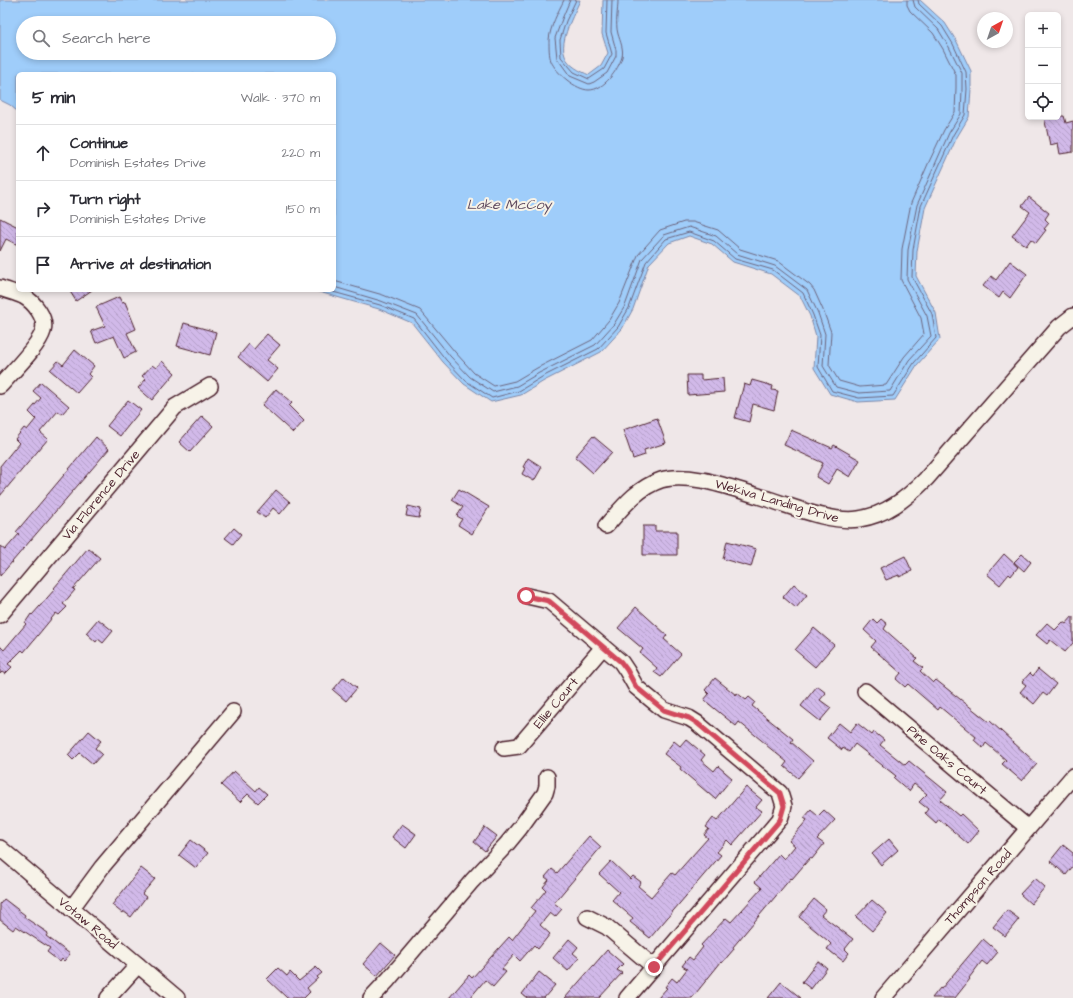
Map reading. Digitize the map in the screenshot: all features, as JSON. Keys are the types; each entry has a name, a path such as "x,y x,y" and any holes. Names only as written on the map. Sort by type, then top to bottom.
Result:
{"street":[{"path":"0,288 24,297 38,308 44,322 44,330 38,343 0,386"},
{"name":"Wekiva Landing Drive","path":"606,526 641,489 662,480 682,478 708,481 805,511 845,520 860,519 885,511 905,499 926,479 1060,327 1073,316"},
{"name":"Via Florence Drive","path":"0,615 175,407 210,386"},
{"path":"526,596 549,601 621,662 636,687 664,710 689,718 697,723 780,793 784,806 780,820 627,998"},
{"name":"Ellie Court","path":"504,748 519,746 603,647"},
{"name":"Pine Oaks Court","path":"865,691 1028,828"},
{"path":"71,909 102,867 233,712"},
{"name":"Thompson Road","path":"883,998 1073,776"},
{"path":"371,998 468,885 520,828 545,793 547,777"},
{"name":"Votaw Road","path":"0,848 177,998"},
{"path":"587,917 607,927 654,967"},
{"path":"108,998 138,965"}],"water":[{"name":"Lake McCoy","path":"0,0 580,0 568,28 564,43 564,50 565,56 569,63 589,75 601,66 608,53 602,34 603,0 920,0 945,23 957,42 971,71 969,117 957,137 925,208 917,251 916,276 936,313 940,339 917,365 895,400 858,402 830,394 814,368 816,336 810,316 800,296 771,274 733,262 712,244 689,236 669,243 649,264 633,309 622,329 601,352 544,381 521,395 491,402 464,384 443,362 412,323 379,309 319,292 336,292 336,72 16,72 16,110 0,100"}],"building":[{"path":"1061,116 1064,116 1066,123 1073,121 1073,152 1060,154 1058,143 1050,145 1045,120 1061,120"},
{"path":"1029,197 1049,213 1045,219 1049,223 1044,229 1046,230 1036,243 1031,239 1026,246 1012,236 1030,212 1022,206"},
{"path":"0,218 16,226 16,244 6,239 0,251"},
{"path":"1010,261 1027,274 1010,298 1003,292 999,298 983,286 991,276 996,280"},
{"path":"70,292 89,292 76,301"},
{"path":"119,297 122,303 125,302 136,329 127,333 136,352 124,358 114,336 96,343 91,331 105,326 96,307"},
{"path":"184,323 216,332 210,355 177,346"},
{"path":"267,334 280,345 267,360 278,369 267,382 238,357 249,344 254,349"},
{"path":"75,350 94,366 88,374 91,377 77,393 50,370 58,361 63,365"},
{"path":"162,361 175,373 152,400 138,388 146,379 142,376 152,365 156,368"},
{"path":"687,375 701,375 701,380 723,378 724,392 688,395"},
{"path":"752,380 773,386 772,390 778,391 774,410 753,404 749,422 735,418 744,384 750,386"},
{"path":"41,382 69,406 62,414 58,411 40,432 48,439 0,496 0,466 19,443 15,439 24,428 27,430 36,419 29,412 41,398 33,391"},
{"path":"276,389 292,403 289,406 304,421 293,433 262,405"},
{"path":"128,400 141,410 120,436 107,426"},
{"path":"202,416 213,426 190,452 179,442"},
{"path":"657,418 666,443 644,450 645,455 633,459 623,430"},
{"path":"791,430 832,448 834,445 860,460 850,477 837,469 828,484 816,477 823,463 784,445"},
{"path":"593,436 612,452 593,473 575,457"},
{"path":"96,437 109,449 0,576 0,546 5,550 19,534 16,532"},
{"path":"528,458 542,467 534,481 522,474 525,468 523,467"},
{"path":"459,489 489,507 472,534 458,525 462,519 457,516 463,507 452,500"},
{"path":"276,490 290,502 280,514 273,508 265,518 257,512"},
{"path":"408,506 421,509 419,518 406,516"},
{"path":"643,526 655,526 655,531 677,531 677,555 643,555"},
{"path":"234,528 241,534 233,544 225,538"},
{"path":"727,541 756,549 751,567 723,559"},
{"path":"88,548 100,558 73,589 75,590 63,604 67,607 59,615 56,613 24,652 22,650 8,664 12,667 5,674 2,672 0,674 0,646 4,650 26,624 25,623 31,614 32,615 55,589 54,588"},
{"path":"1004,554 1018,567 1011,576 1009,574 1000,585 987,574"},
{"path":"1022,554 1031,562 1024,571 1014,562"},
{"path":"905,556 912,571 899,577 899,575 886,580 880,568"},
{"path":"794,584 807,595 796,608 783,597"},
{"path":"636,607 667,635 664,639 681,654 661,677 654,672 657,668 640,653 643,649 618,628"},
{"path":"1073,616 1073,643 1065,652 1050,640 1047,644 1036,635 1047,623 1055,630 1063,622 1066,624"},
{"path":"98,619 113,631 103,643 98,639 96,642 86,633"},
{"path":"873,619 877,623 881,619 887,624 884,629 917,658 914,661 923,668 920,671 933,683 936,680 989,722 990,721 1037,764 1022,781 1002,764 1006,760 986,743 983,748 974,740 976,737 940,707 938,710 908,684 905,687 896,679 901,673 871,647 876,641 864,630"},
{"path":"814,628 834,645 815,667 795,650"},
{"path":"1038,669 1056,684 1047,696 1043,693 1034,704 1020,692 1026,685 1022,682 1030,673 1033,676"},
{"path":"344,677 357,688 346,701 333,690"},
{"path":"715,678 736,695 737,693 746,700 749,697 755,702 752,706 793,739 791,742 813,761 798,778 784,766 787,762 766,744 739,722 736,726 704,700 709,694 705,690"},
{"path":"817,686 826,693 820,700 831,708 820,721 801,706"},
{"path":"839,723 850,732 857,723 872,735 874,732 884,740 880,745 905,765 909,761 947,792 940,800 959,816 961,814 979,831 968,844 939,819 936,823 925,813 928,809 919,802 927,794 914,784 909,791 894,778 896,776 855,744 849,752 843,748 842,750 827,738"},
{"path":"89,731 101,741 95,748 102,754 93,764 80,753 73,760 68,755"},
{"path":"686,739 705,755 701,760 714,771 718,766 732,778 715,799 680,769 681,767 664,754 674,741 680,746"},
{"path":"234,771 256,791 259,787 267,794 258,803 248,794 240,802 221,785"},
{"path":"746,787 762,800 756,807 762,811 732,845 727,840 717,852 721,855 650,938 630,922 633,918 612,900 619,892 599,874 611,861 630,879 633,876 641,882 638,886 651,897 672,873 675,875 708,838 704,835 709,829 706,827 713,818 717,821"},
{"path":"811,810 818,816 824,810 835,820 817,839 824,844 812,859 810,858 792,879 791,878 733,947 734,949 722,963 721,962 692,998 658,998 667,988 665,987 672,978 677,982 687,969 682,966 689,957 693,960 703,947 701,945 726,918 731,922 762,888 755,882 779,854 784,859 795,846 789,841 807,820 804,818"},
{"path":"402,824 416,834 406,848 392,837"},
{"path":"485,827 497,836 485,851 474,842"},
{"path":"589,836 601,847 554,903 562,909 555,917 550,913 540,925 550,934 538,949 534,945 520,961 514,955 502,969 506,972 493,987 485,980 470,998 449,998 469,975 472,978 509,937 512,940 535,911 531,908 546,890 543,887 549,880 545,877 552,869 557,873"},
{"path":"889,839 898,850 881,865 872,854"},
{"path":"191,840 208,853 196,868 179,855"},
{"path":"1063,845 1073,853 1073,866 1066,875 1050,861"},
{"path":"141,868 155,879 142,894 146,897 131,917 123,911 122,913 112,905"},
{"path":"1035,878 1045,887 1031,904 1020,894"},
{"path":"4,899 25,915 24,917 48,933 46,936 70,954 64,961 62,959 60,962 47,952 50,948 16,926 13,930 0,920 0,904"},
{"path":"814,899 826,909 821,915 853,939 845,949 849,953 843,961 827,949 831,944 827,940 799,917"},
{"path":"872,900 887,913 872,931 856,917"},
{"path":"1007,910 1019,919 1005,936 993,927"},
{"path":"569,939 578,947 573,953 579,958 568,971 553,958"},
{"path":"983,939 998,952 987,965 982,961 955,998 932,998 940,988 941,989"},
{"path":"381,943 395,955 377,976 363,964"},
{"path":"607,950 623,964 617,970 622,973 599,998 565,998"},
{"path":"818,961 827,968 811,989 802,982"},
{"path":"316,967 322,973 307,988 310,992 304,998 287,998 267,979 278,968 287,976 290,972 299,981"},
{"path":"539,972 555,985 544,998 527,998 522,994"},
{"path":"781,982 801,998 768,998"}],"route":[{"path":"526,596 549,601 621,662 636,687 664,710 689,718 697,723 780,793 784,806 780,820 654,967"}]}
